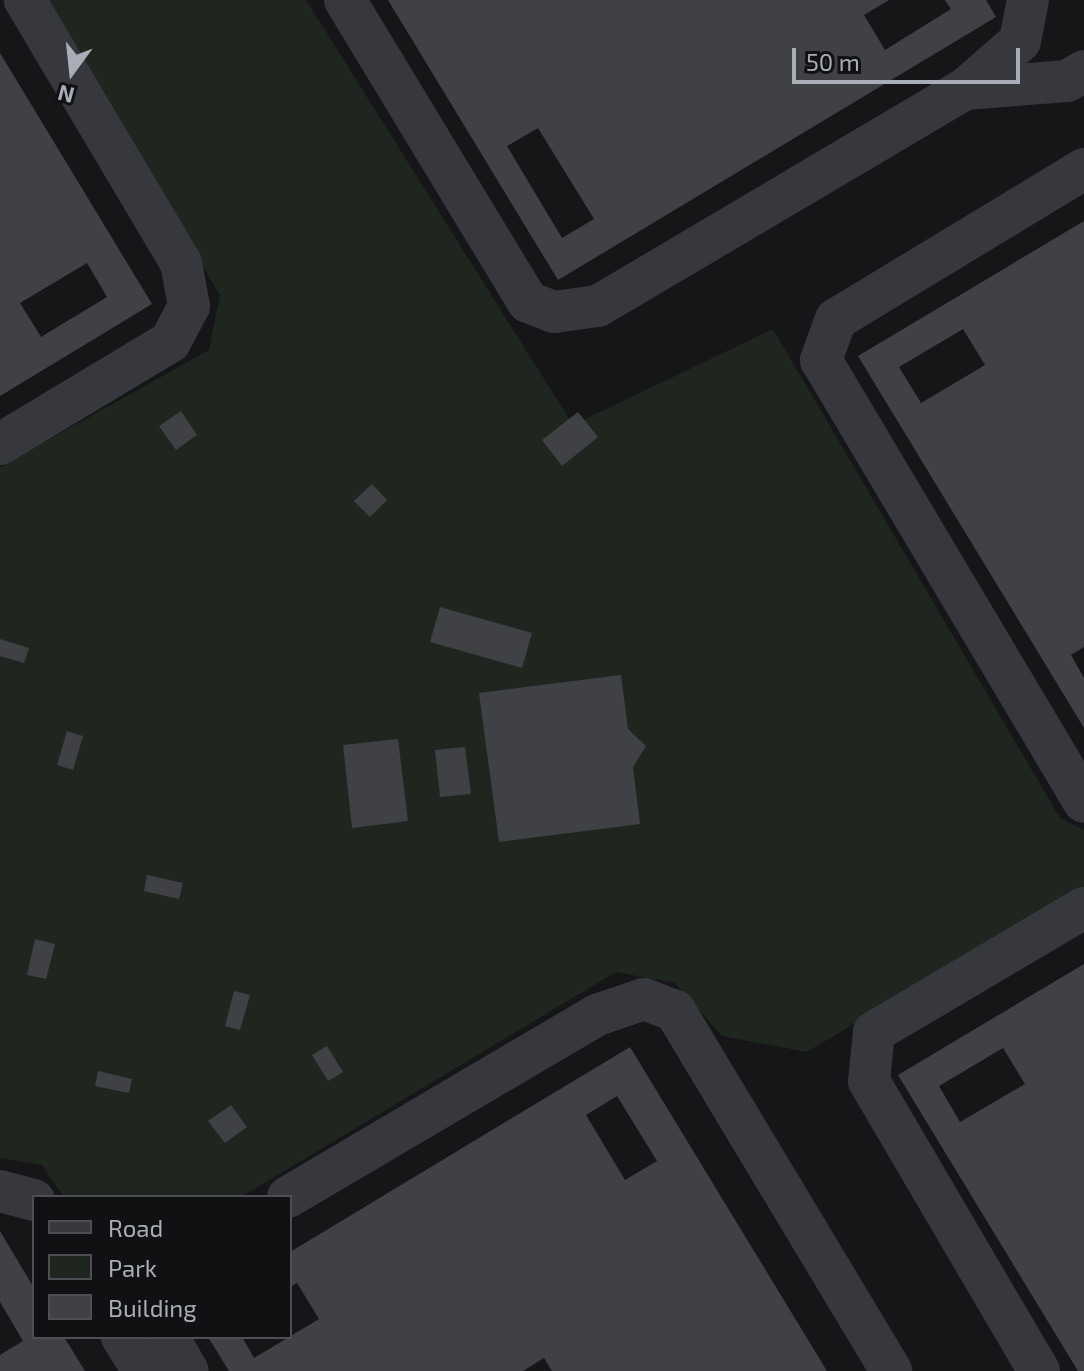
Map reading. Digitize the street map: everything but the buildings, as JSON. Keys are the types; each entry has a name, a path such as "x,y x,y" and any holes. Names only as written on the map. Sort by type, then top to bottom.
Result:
{"lane":[{"path":"0,444 170,342 189,306 181,263 25,0"},
{"path":"345,0 528,302 554,312 598,306 965,89 1020,41 1028,0"},
{"path":"965,89 1067,81 1084,71"},
{"path":"1084,169 836,319 821,360 1084,802"},
{"path":"1039,1371 869,1081 874,1032 1084,908"},
{"path":"291,1195 597,1015 644,999 675,1011 891,1371"},
{"path":"0,1191 32,1199"},
{"path":"123,1339 143,1371"},
{"path":"169,1339 188,1371"}],"green space":[{"path":"43,0 306,0 573,425 773,329 1060,818 1084,830 1084,886 807,1052 722,1036 675,983 616,972 244,1195 63,1195 42,1165 0,1158 0,467 209,350 220,295"}]}
